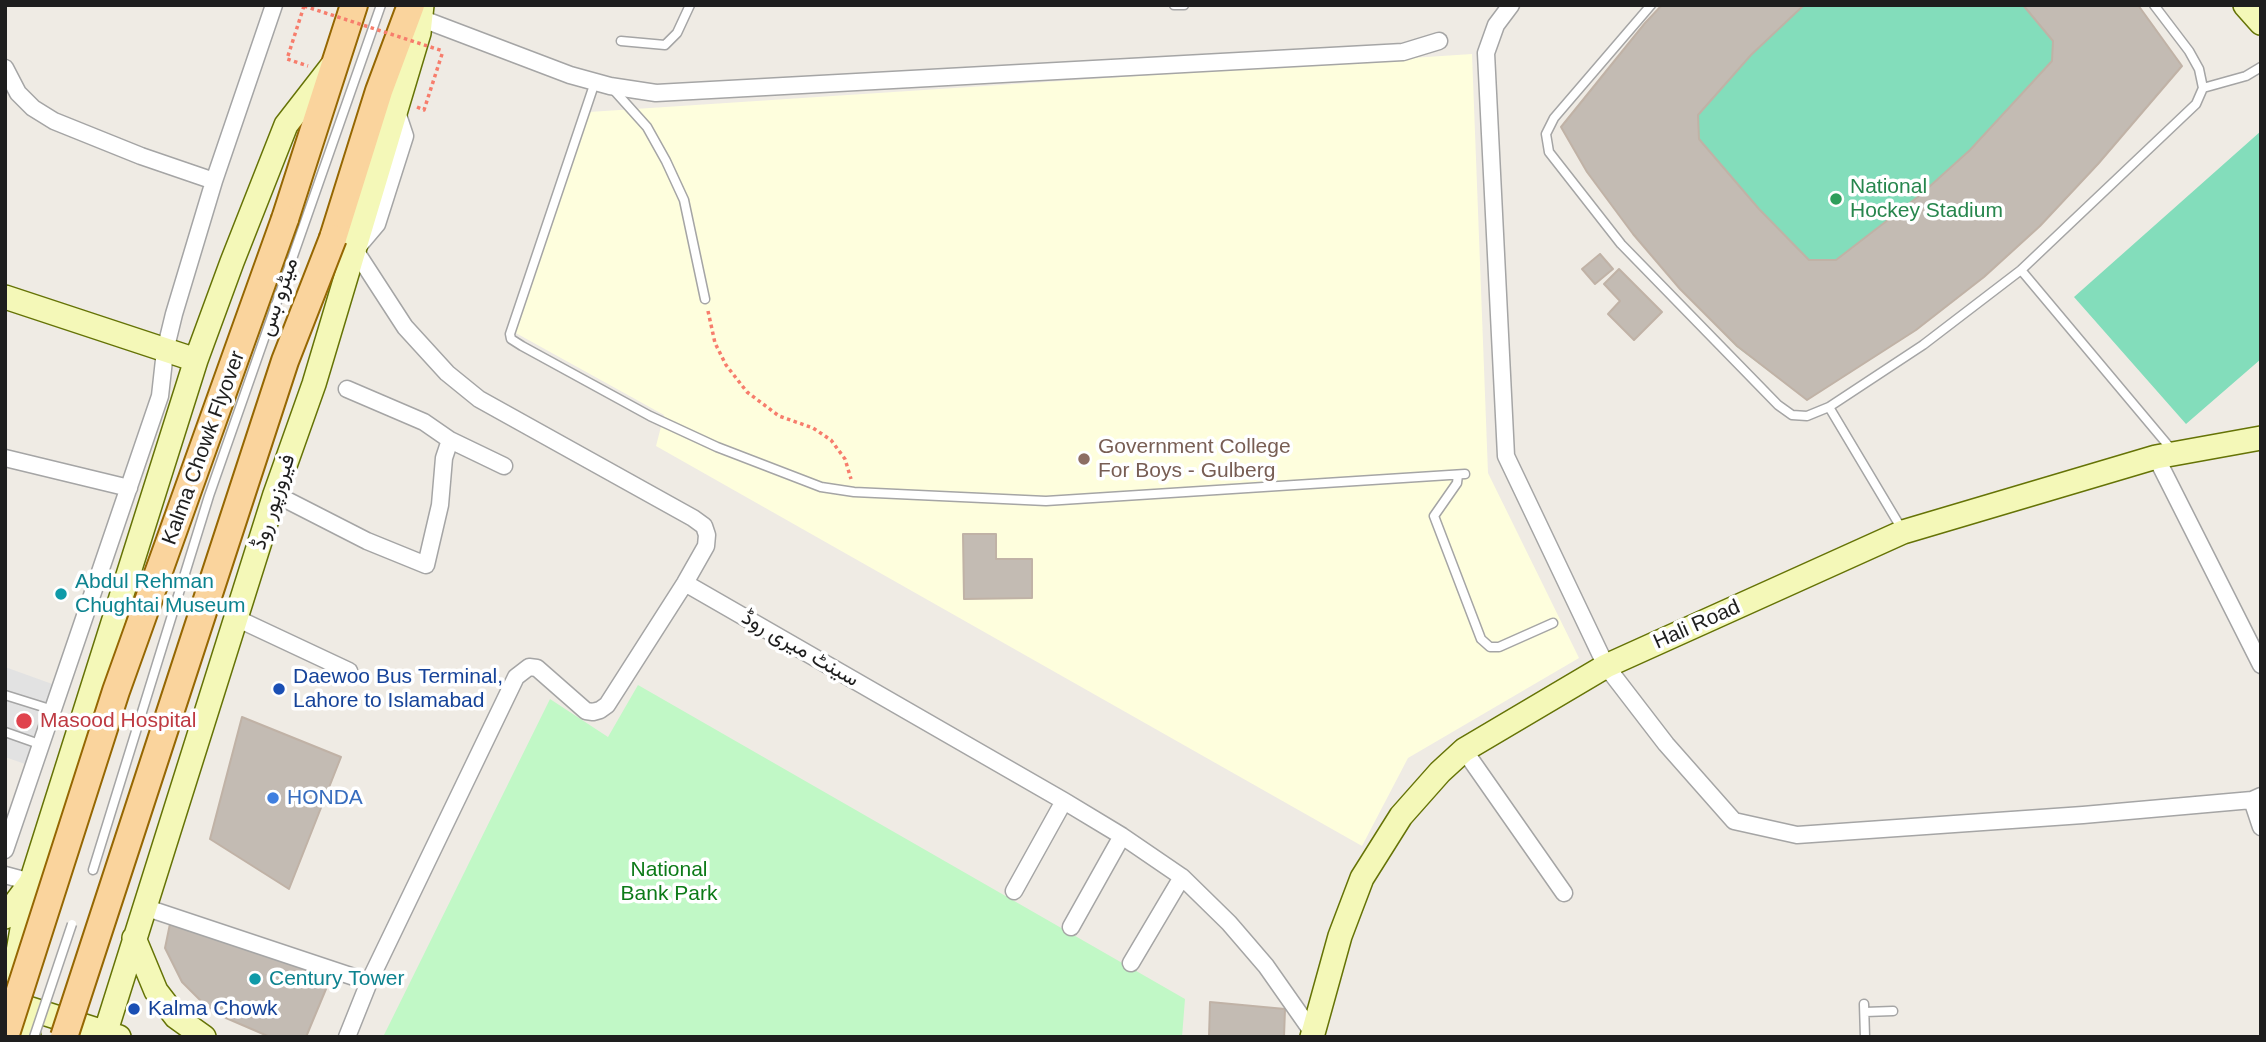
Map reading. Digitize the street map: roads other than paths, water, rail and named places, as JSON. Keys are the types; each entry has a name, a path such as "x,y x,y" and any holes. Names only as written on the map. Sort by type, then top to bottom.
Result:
{"main road":[{"path":"32,1037 14,1004 15,969 31,882 196,360 286,125 335,62 354,5"},
{"path":"2245,5 2261,23"},
{"name":"فیروزپور روڈ","path":"344,244 396,109 419,33 418,10"},
{"name":"فیروزپور روڈ","path":"104,1036 275,494 314,384 379,91 418,10"},
{"name":"Kalma Chowk Flyover","path":"5,1037 116,691 285,219 335,62"},
{"path":"64,1037 285,361 344,244"},
{"path":"5,297 196,360"},
{"name":"Hali Road","path":"1312,1035 1340,936 1363,878 1401,816 1440,772 1464,750 1606,666 1903,532 2166,455 2261,438"},
{"path":"5,917 31,882"},
{"path":"134,938 156,991 176,1017 204,1037"},
{"path":"14,1004 104,1036"}],"street":[{"path":"5,850 160,396 165,351 214,181 275,5"},
{"path":"1511,5 1496,25 1486,53 1506,456 1606,666 1666,744 1734,821 1797,835 2083,815 2256,798 2261,827"},
{"path":"418,10 570,75 602,84 656,93 1402,52 1438,41"},
{"path":"5,68 18,93 33,108 54,121 141,156 214,181"},
{"path":"344,244 405,327 447,373 479,399 693,518 704,526 707,535 706,546 685,583 607,705 600,710 586,711 537,668 529,667 516,677 369,982 347,1037"},
{"path":"347,389 424,422 450,440 504,466"},
{"path":"275,494 367,541 426,565 440,505 444,458 450,440"},
{"path":"2166,455 2261,665"},
{"path":"5,458 129,488"},
{"name":"سینٹ میری روڈ","path":"685,583 1064,801 1182,877 1229,923 1266,966 1312,1035"},
{"path":"236,618 349,671"},
{"path":"1464,750 1564,893"},
{"path":"1014,891 1064,801"},
{"path":"1071,927 1122,836"},
{"path":"5,875 31,882"},
{"path":"1130,963 1182,877"},
{"path":"144,906 369,982"}],"lane":[{"name":"میٹرو بس","path":"93,870 209,496 381,5"},
{"path":"621,41 665,45 677,33 690,5"},
{"path":"1174,5 1184,5"},
{"path":"1651,5 1554,118 1546,134 1549,152 1621,244 1778,405 1792,415 1807,416 1829,407 1923,345 2021,270 2196,104 2203,88 2199,69 2189,51 2154,5"},
{"path":"2203,88 2246,76 2261,67"},
{"path":"705,299 679,191 647,127 602,84 510,334 512,339 650,416 717,447 821,487 854,492 1046,501 1462,475 1434,516 1481,639 1490,647 1499,647 1553,623"},
{"path":"2021,270 2166,455"},
{"path":"1829,407 1903,532"},
{"path":"5,695 53,710"},
{"path":"5,732 41,745"},
{"path":"32,1037 72,925"},
{"path":"1865,1037 1865,1008 1893,1011"}],"place":[{"name":"National Hockey Stadium","path":"1836,199"},
{"name":"Government College For Boys - Gulberg","path":"1084,459"},
{"name":"Abdul Rehman Chughtai Museum","path":"61,594"},
{"name":"Daewoo Bus Terminal, Lahore to Islamabad","path":"279,689"},
{"name":"Masood Hospital","path":"24,721"},
{"name":"HONDA","path":"273,798"},
{"name":"Century Tower","path":"255,979"},
{"name":"Kalma Chowk","path":"134,1009"}],"park label":[{"name":"National Bank Park","path":"669,882"}]}
